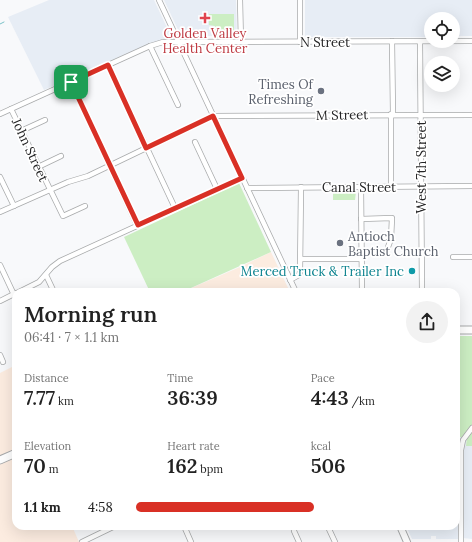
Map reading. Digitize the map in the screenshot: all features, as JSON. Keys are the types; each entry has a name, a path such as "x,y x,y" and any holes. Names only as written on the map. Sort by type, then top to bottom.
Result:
{"highway":[{"path":"460,330 472,330"},
{"path":"0,460 12,455"}],"main road":[{"path":"402,530 407,542"}],"street":[{"path":"159,0 294,288"},
{"path":"240,0 241,42"},
{"path":"300,0 300,42"},
{"path":"391,187 392,41"},
{"name":"N Street","path":"0,114 150,46 163,42 472,41"},
{"name":"West 7th Street","path":"420,42 422,288"},
{"path":"150,46 178,105"},
{"path":"108,65 175,208"},
{"path":"71,82 138,225"},
{"name":"John Street","path":"11,109 62,216 85,206"},
{"name":"M Street","path":"213,116 392,114 472,115"},
{"path":"0,212 68,182 88,176 213,116"},
{"path":"21,132 45,120"},
{"path":"195,142 217,189"},
{"path":"38,167 61,156"},
{"path":"0,177 14,206"},
{"path":"28,288 37,284 52,267 60,261 242,178"},
{"name":"Canal Street","path":"247,188 472,186"},
{"path":"290,280 299,275 300,272 301,187"},
{"path":"361,187 362,288"},
{"path":"361,219 392,218 391,239 388,247"},
{"path":"453,257 472,257"},
{"path":"301,259 361,259"},
{"path":"0,266 12,289"},
{"path":"46,275 52,288"},
{"path":"0,301 12,296"},
{"path":"0,355 3,362"},
{"path":"461,542 461,450 464,440 472,428"},
{"path":"82,542 107,530"},
{"path":"185,530 191,542"},
{"path":"329,530 335,542"},
{"path":"294,531 299,542"}],"shaded area":[{"path":"49,0 154,0 170,34 168,39 151,43 44,90 8,17"},
{"name":"Golden Valley Health Center","path":"164,0 236,0 237,36 181,36"},
{"path":"305,0 472,0 472,36 460,36 460,12 424,12 424,37 305,37"},
{"path":"271,252 288,288 191,288"},
{"path":"12,367 12,451 0,456 0,373"},
{"path":"460,437 467,437 466,446 472,446 472,539 459,536 458,539 436,539 436,536 431,536 431,539 412,539 408,530 460,530"},
{"path":"12,459 12,530 74,530 79,542 0,542 0,464"}],"green space":[{"path":"209,14 234,14 234,38 215,38 215,26 209,25"},
{"path":"239,183 271,252 191,288 148,288 124,237"},
{"path":"333,192 356,192 355,200 333,200"},
{"path":"460,336 472,336 472,446 466,446 467,437 460,437"}],"waterway":[{"path":"0,24 4,22"}],"place":[{"name":"Golden Valley Health Center","path":"205,18"},
{"name":"Times Of Refreshing","path":"321,91"},
{"name":"Antioch Baptist Church","path":"340,243"},
{"name":"Merced Truck & Trailer Inc","path":"412,271"}],"route":[{"path":"108,65 146,148 213,116 242,178 138,225 71,82 108,65"}]}
